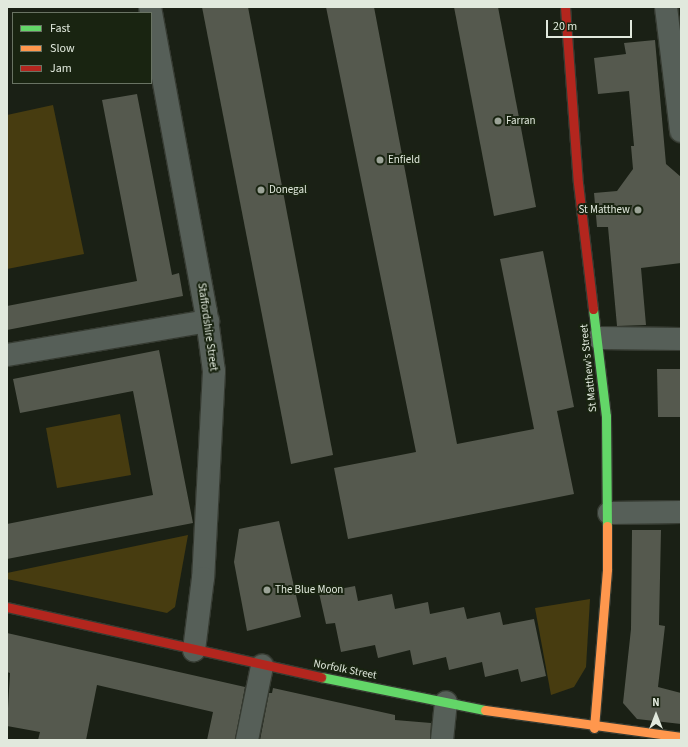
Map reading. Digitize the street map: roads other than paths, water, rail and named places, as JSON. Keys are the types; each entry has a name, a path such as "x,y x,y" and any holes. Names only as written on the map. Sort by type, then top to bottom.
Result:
{"street":[{"name":"St Matthew's Street","path":"565,7 578,183 599,338 606,416 609,514 594,728"},
{"path":"666,7 681,131"},
{"name":"Staffordshire Street","path":"152,18 208,321 214,390 203,578 194,650"},
{"path":"7,355 208,321"},
{"path":"599,338 681,339"},
{"path":"609,514 681,512"},
{"name":"Norfolk Street","path":"7,607 262,666 446,702 594,728 681,737"},
{"path":"247,740 262,666"},
{"path":"442,740 446,702"}],"place":[{"name":"Farran","path":"498,121"},
{"name":"Enfield","path":"380,160"},
{"name":"Donegal","path":"261,190"},
{"name":"St Matthew","path":"638,210"},
{"name":"The Blue Moon","path":"267,590"}]}
